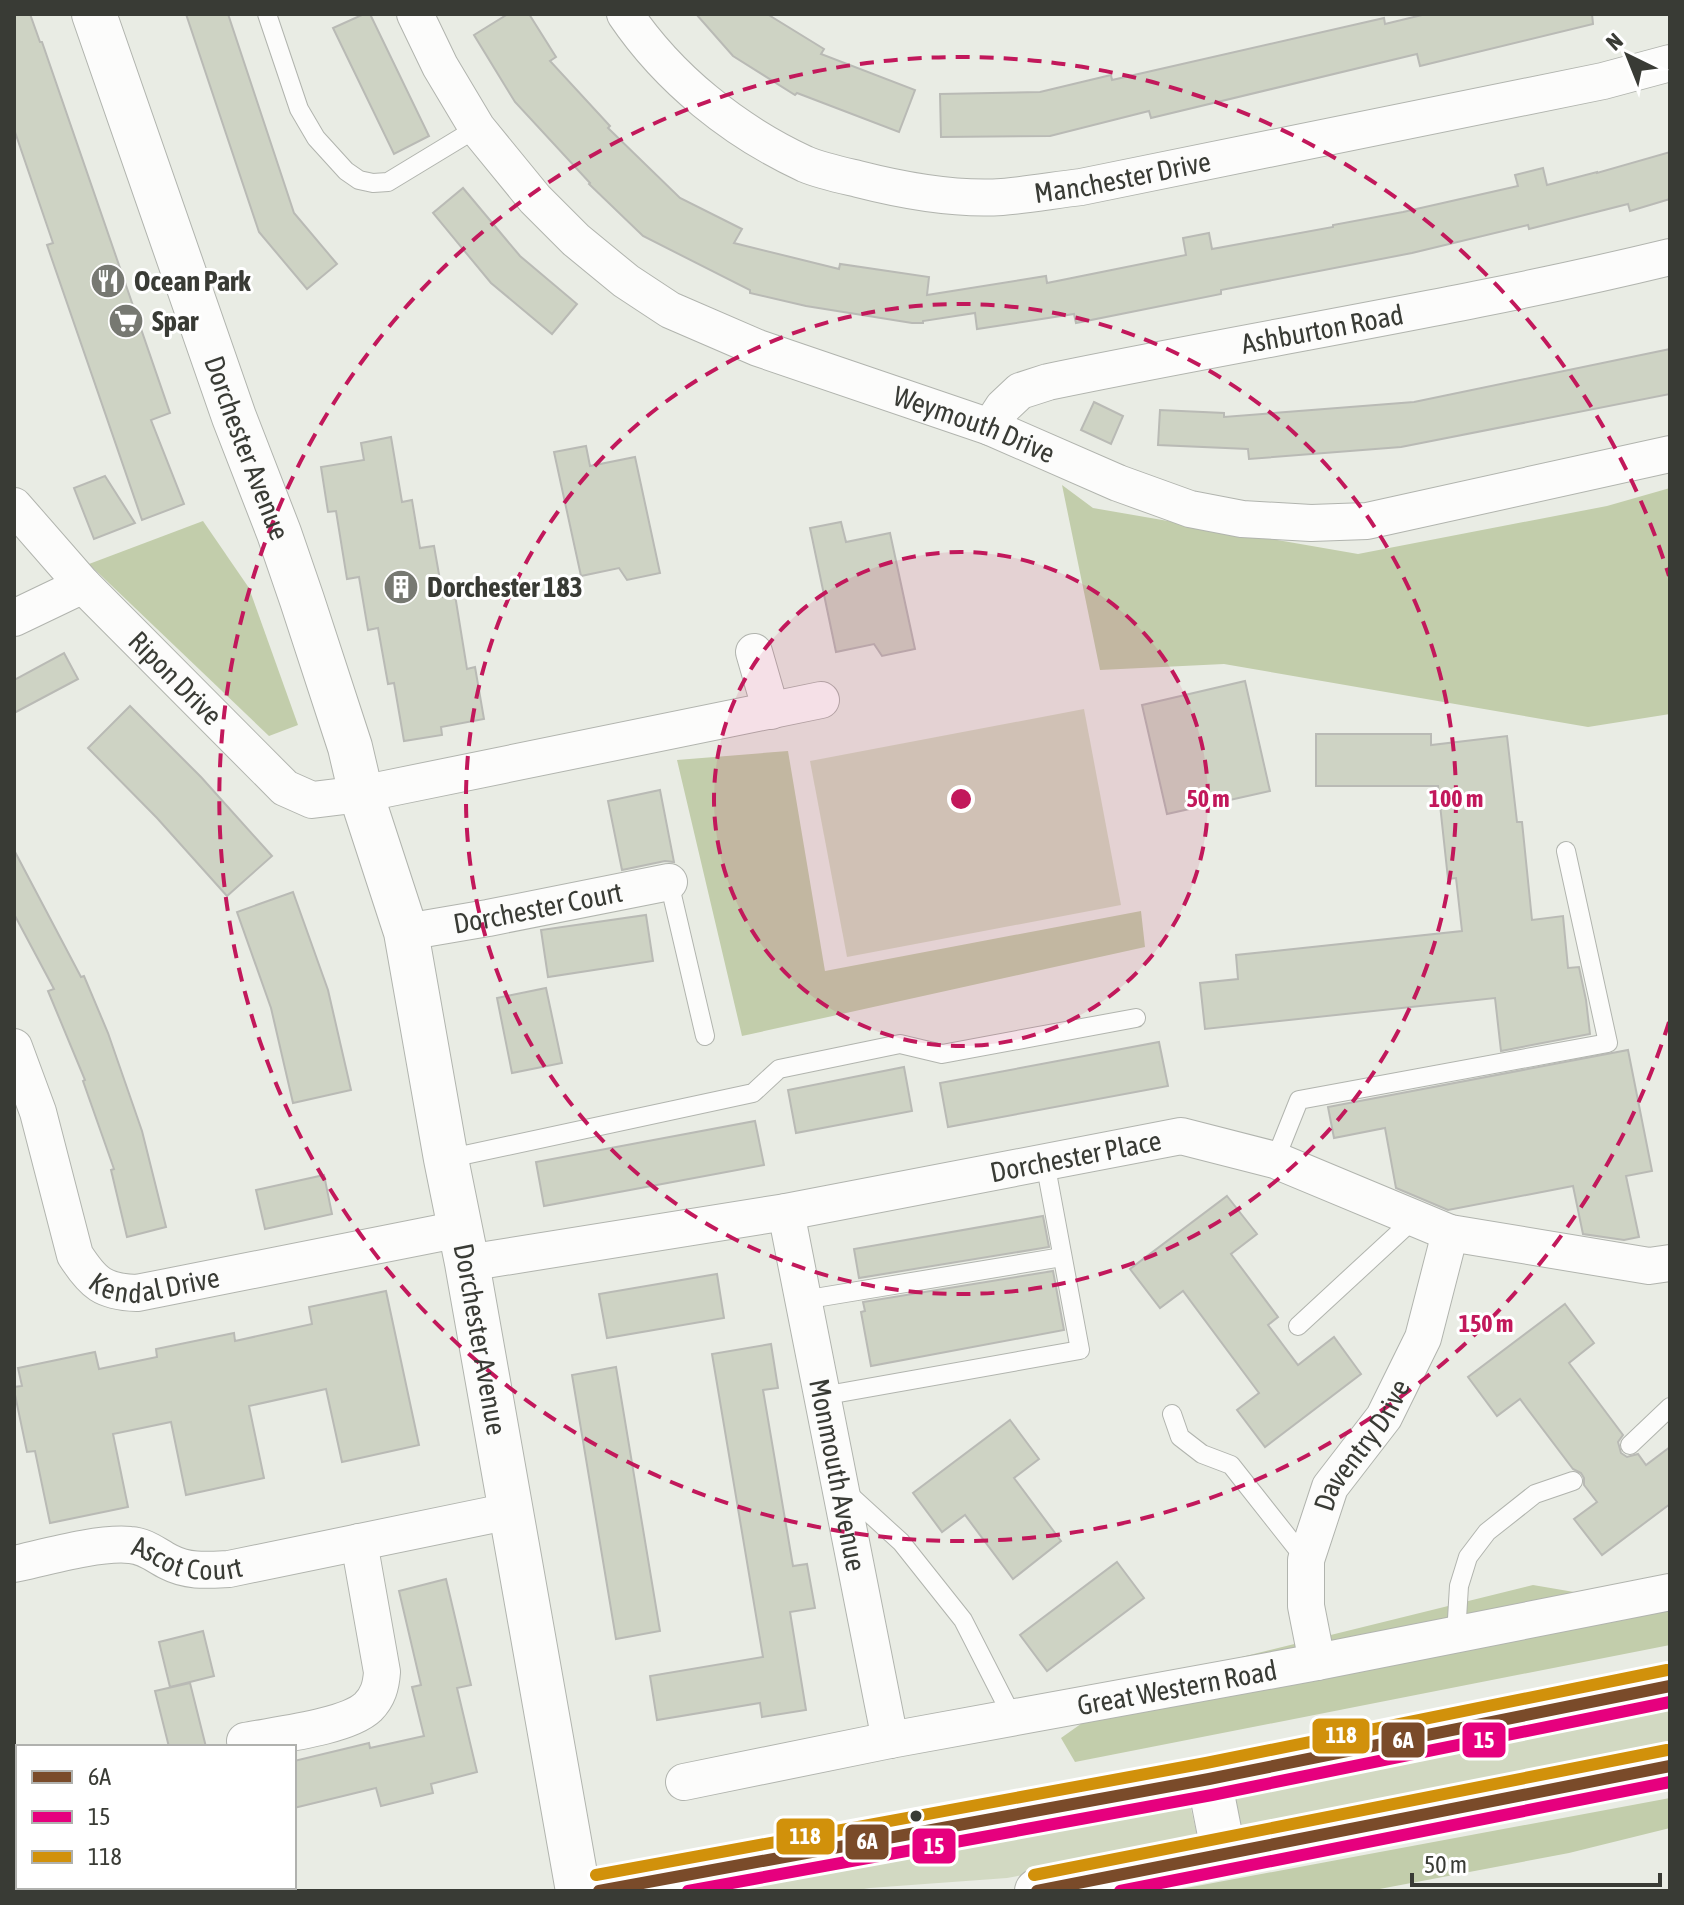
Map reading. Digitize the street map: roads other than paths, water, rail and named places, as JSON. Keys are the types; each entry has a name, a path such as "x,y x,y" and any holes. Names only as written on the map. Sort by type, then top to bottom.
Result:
{"street":[{"name":"Dorchester Avenue","path":"94,14 234,417 279,533 350,747 361,794 406,932 578,1891"},
{"name":"Weymouth Drive","path":"415,14 440,66 477,128 535,199 576,240 626,281 670,310 758,348 990,427 1118,483 1190,509 1242,519 1311,523 1367,521 1670,454"},
{"name":"Manchester Drive","path":"625,14 666,66 698,96 772,147 808,165 842,175 891,188 938,195 1002,197 1081,187 1603,81 1670,63"},
{"name":"Ashburton Road","path":"990,427 1003,407 1020,391 1048,382 1421,312 1670,257"},
{"name":"Ripon Drive","path":"14,506 83,585 285,788 312,800 361,794"},
{"path":"14,618 83,585"},
{"path":"754,652 771,711"},
{"path":"361,794 821,700"},
{"name":"Dorchester Court","path":"406,932 669,882"},
{"name":"Kendal Drive","path":"14,1047 38,1112 75,1255 86,1272 100,1285 118,1293 137,1293 464,1246"},
{"name":"Dorchester Place","path":"464,1246 786,1212 1181,1136 1275,1160 1450,1233 1649,1266 1670,1263"},
{"name":"Monmouth Avenue","path":"786,1212 890,1740"},
{"name":"Daventry Drive","path":"1317,1662 1306,1606 1306,1560 1330,1487 1384,1417 1423,1338 1450,1233"},
{"name":"Ascot Court","path":"14,1564 100,1546 129,1545 149,1549 170,1563 188,1569 229,1569 510,1511"},
{"path":"245,1741 356,1716 377,1695 382,1672 359,1542"},
{"name":"Great Western Road","path":"684,1782 1670,1592"},
{"path":"599,1891 1209,1779 1670,1686"},
{"path":"1037,1891 1670,1766"},
{"path":"1209,1779 1224,1855"}],"lane":[{"path":"267,14 299,109 316,138 346,171 359,180 388,182 477,128"},
{"path":"1275,1160 1299,1100 1608,1043 1566,851"},
{"path":"669,882 705,1036"},
{"path":"446,1159 753,1093 779,1069 885,1047 900,1044 942,1054 1136,1018"},
{"path":"822,1396 1080,1350 1045,1162"},
{"path":"1298,1326 1415,1218"},
{"path":"803,1300 1062,1257"},
{"path":"1630,1445 1670,1407"},
{"path":"1172,1414 1180,1437 1202,1454 1231,1465 1306,1560"},
{"path":"1456,1635 1459,1586 1468,1557 1487,1532 1535,1494 1573,1481"},
{"path":"840,1487 901,1542 963,1620 1013,1718"}],"place":[{"name":"Ocean Park","path":"108,281"},
{"name":"Spar","path":"126,321"},
{"name":"Dorchester 183","path":"401,587"}]}
